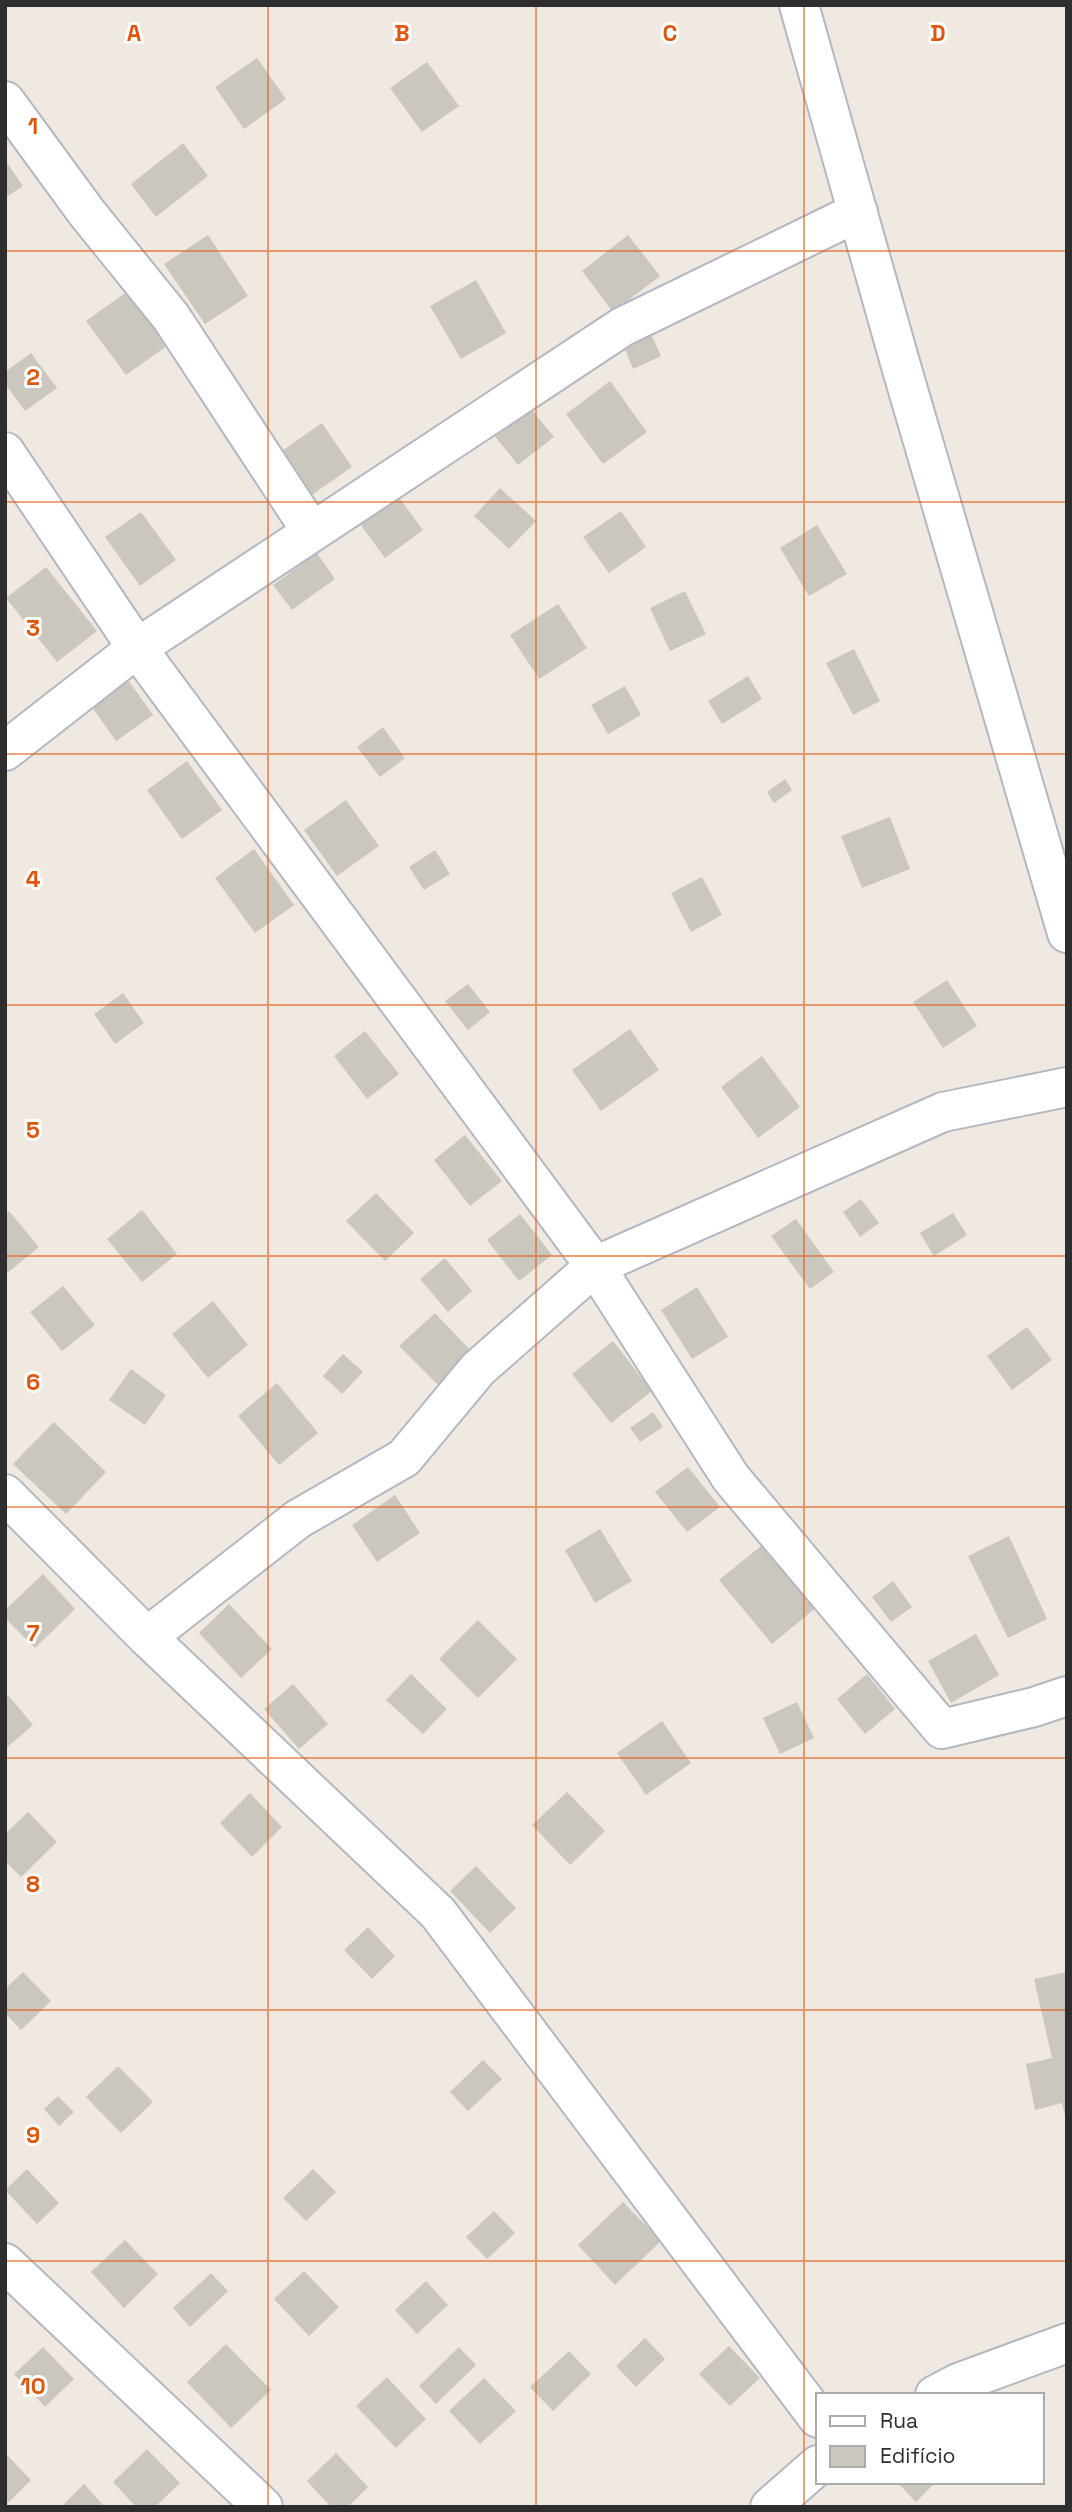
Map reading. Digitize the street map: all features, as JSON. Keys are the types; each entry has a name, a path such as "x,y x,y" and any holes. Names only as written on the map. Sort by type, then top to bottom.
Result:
{"street":[{"path":"799,5 1067,933"},
{"path":"5,101 87,213 171,317 312,533"},
{"path":"5,751 136,648 622,327 858,212"},
{"path":"5,452 136,648 595,1266 731,1478 942,1729 1034,1707 1067,1696"},
{"path":"147,1637 298,1520 404,1458 478,1369 595,1266 943,1112 1067,1087"},
{"path":"5,1494 147,1637 438,1913 816,2415"},
{"path":"5,2263 263,2507"},
{"path":"939,2393 958,2383 1067,2343"},
{"path":"770,2507 816,2467"}],"building":[{"path":"257,58 286,99 244,129 215,87"},
{"path":"427,62 459,106 422,132 390,88"},
{"path":"183,143 208,176 156,217 131,184"},
{"path":"5,160 23,186 5,198"},
{"path":"208,235 248,296 205,324 164,264"},
{"path":"628,235 660,276 613,312 582,271"},
{"path":"476,280 506,333 461,359 430,306"},
{"path":"128,291 168,345 126,375 86,321"},
{"path":"645,321 661,356 633,369 618,333"},
{"path":"31,353 57,388 25,411 5,384 5,372"},
{"path":"610,381 647,432 603,464 566,414"},
{"path":"525,401 554,437 518,465 489,429"},
{"path":"322,423 352,467 306,499 276,455"},
{"path":"392,488 423,530 385,558 354,516"},
{"path":"500,488 536,521 509,549 474,516"},
{"path":"621,511 646,547 609,573 583,537"},
{"path":"141,512 176,560 140,586 105,537"},
{"path":"817,525 847,574 809,596 780,548"},
{"path":"317,553 335,579 292,610 273,585"},
{"path":"46,567 97,631 57,662 6,598"},
{"path":"685,591 706,634 670,651 650,608"},
{"path":"558,604 587,648 539,679 510,635"},
{"path":"854,649 880,701 853,715 826,663"},
{"path":"121,670 153,715 116,741 84,696"},
{"path":"748,676 762,699 722,724 708,701"},
{"path":"625,686 641,715 608,734 591,705"},
{"path":"383,727 405,758 380,777 357,747"},
{"path":"187,761 222,810 182,839 147,790"},
{"path":"785,779 792,790 774,803 767,792"},
{"path":"346,800 379,846 337,876 304,830"},
{"path":"890,817 910,869 862,888 841,836"},
{"path":"254,849 294,905 255,933 215,878"},
{"path":"435,850 450,874 424,890 409,867"},
{"path":"702,877 722,915 691,932 671,893"},
{"path":"947,980 977,1026 943,1048 913,1002"},
{"path":"468,984 490,1012 468,1030 445,1001"},
{"path":"123,993 144,1023 115,1044 94,1014"},
{"path":"630,1029 659,1070 601,1111 572,1070"},
{"path":"365,1031 399,1074 367,1099 334,1056"},
{"path":"762,1056 800,1107 758,1138 721,1087"},
{"path":"465,1135 502,1181 470,1206 434,1160"},
{"path":"376,1193 414,1233 385,1261 346,1221"},
{"path":"861,1199 879,1223 860,1237 843,1212"},
{"path":"142,1210 177,1254 142,1282 107,1239"},
{"path":"9,1211 39,1247 6,1274 5,1215"},
{"path":"953,1213 967,1235 934,1256 920,1233"},
{"path":"520,1214 552,1255 519,1281 487,1240"},
{"path":"796,1219 834,1272 810,1289 771,1236"},
{"path":"445,1258 472,1291 448,1312 420,1279"},
{"path":"63,1286 95,1325 62,1351 30,1312"},
{"path":"697,1287 728,1337 692,1359 661,1310"},
{"path":"213,1301 248,1345 208,1378 172,1334"},
{"path":"435,1313 472,1352 438,1385 399,1346"},
{"path":"1027,1327 1052,1360 1012,1390 987,1356"},
{"path":"613,1341 652,1391 611,1423 572,1374"},
{"path":"343,1354 363,1372 342,1394 323,1376"},
{"path":"131,1369 166,1395 145,1425 109,1400"},
{"path":"277,1383 318,1433 279,1465 238,1416"},
{"path":"653,1412 663,1427 640,1442 630,1428"},
{"path":"54,1422 106,1472 66,1514 13,1464"},
{"path":"688,1467 720,1507 687,1532 655,1492"},
{"path":"395,1495 420,1533 377,1562 352,1525"},
{"path":"600,1529 632,1581 595,1603 565,1550"},
{"path":"1009,1536 1047,1619 1008,1638 968,1556"},
{"path":"766,1542 818,1606 772,1644 719,1580"},
{"path":"43,1574 75,1609 35,1648 5,1618 5,1610"},
{"path":"893,1581 912,1607 891,1622 872,1597"},
{"path":"229,1604 272,1649 241,1678 199,1633"},
{"path":"478,1620 517,1659 478,1698 439,1659"},
{"path":"976,1634 999,1675 951,1703 928,1661"},
{"path":"411,1674 447,1709 423,1734 386,1700"},
{"path":"867,1674 895,1709 865,1734 837,1699"},
{"path":"293,1684 328,1724 299,1749 264,1709"},
{"path":"9,1696 33,1725 5,1749 5,1698"},
{"path":"797,1702 814,1738 780,1754 763,1718"},
{"path":"662,1721 691,1763 646,1795 617,1753"},
{"path":"567,1792 605,1831 570,1865 532,1825"},
{"path":"250,1793 282,1827 252,1857 220,1823"},
{"path":"28,1812 57,1842 21,1877 5,1861 5,1834"},
{"path":"476,1866 516,1908 490,1933 450,1891"},
{"path":"368,1927 395,1956 372,1979 344,1950"},
{"path":"23,1972 51,2001 21,2030 5,2013 5,1989"},
{"path":"1067,1972 1066,2120 1062,2103 1035,2110 1026,2064 1052,2058 1034,1979"},
{"path":"483,2060 502,2079 468,2111 450,2092"},
{"path":"118,2066 153,2102 121,2133 86,2097"},
{"path":"58,2096 74,2112 59,2126 44,2109"},
{"path":"27,2169 59,2203 37,2224 5,2190"},
{"path":"313,2169 336,2192 306,2221 283,2198"},
{"path":"623,2202 661,2241 615,2285 578,2245"},
{"path":"494,2211 515,2233 487,2259 466,2237"},
{"path":"125,2240 158,2274 124,2308 91,2272"},
{"path":"304,2271 339,2307 309,2336 274,2299"},
{"path":"211,2273 228,2291 190,2327 173,2308"},
{"path":"426,2281 448,2305 417,2334 395,2310"},
{"path":"645,2338 665,2359 636,2387 616,2366"},
{"path":"226,2344 271,2390 231,2428 187,2382"},
{"path":"729,2346 760,2378 730,2406 699,2374"},
{"path":"43,2347 74,2379 45,2407 14,2374"},
{"path":"459,2347 476,2365 436,2404 419,2386"},
{"path":"569,2351 591,2374 553,2411 530,2387"},
{"path":"387,2377 426,2419 396,2448 356,2406"},
{"path":"484,2378 516,2411 480,2444 449,2411"},
{"path":"147,2449 180,2483 155,2507 136,2507 113,2482"},
{"path":"5,2453 31,2480 8,2503 5,2500"},
{"path":"336,2453 368,2487 348,2507 331,2507 307,2481"},
{"path":"84,2484 105,2507 61,2507"},
{"path":"899,2484 934,2484 916,2502"}]}
